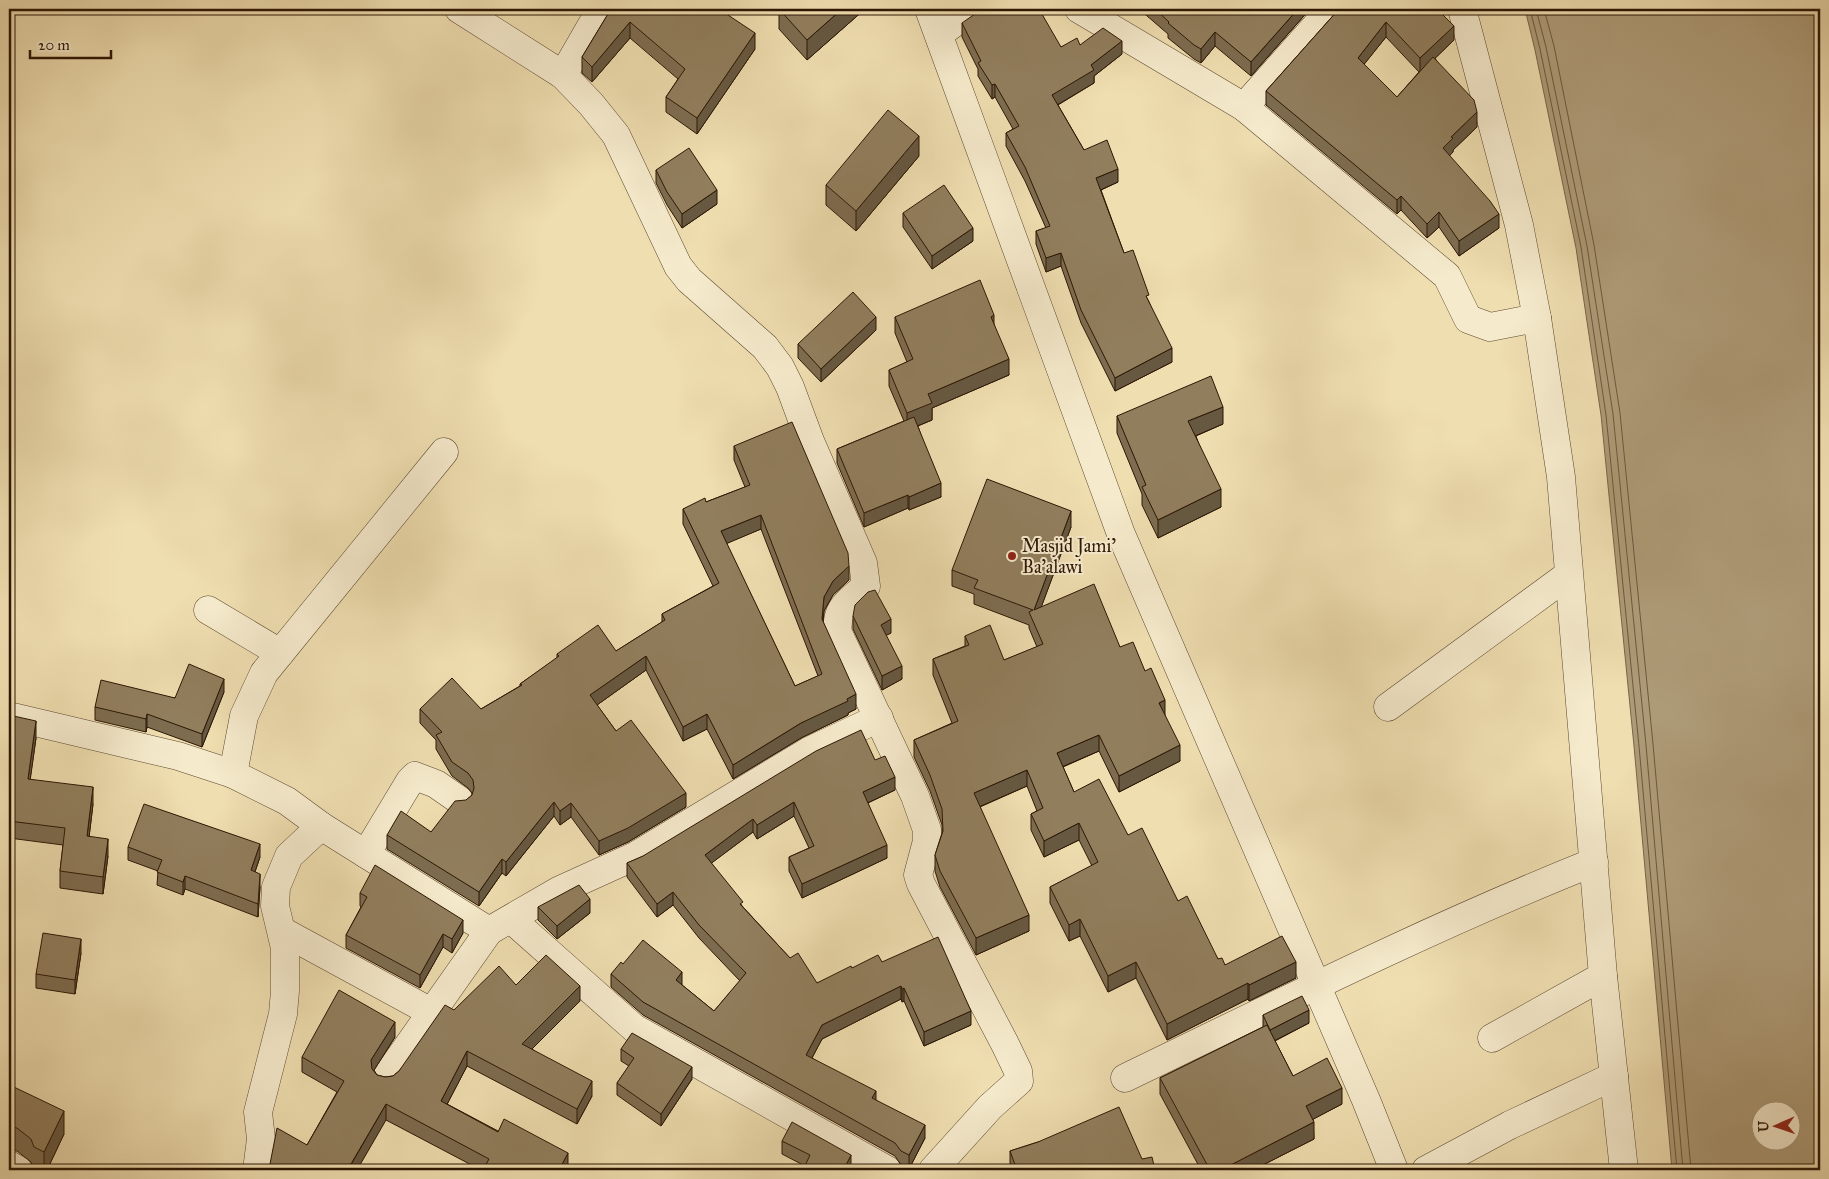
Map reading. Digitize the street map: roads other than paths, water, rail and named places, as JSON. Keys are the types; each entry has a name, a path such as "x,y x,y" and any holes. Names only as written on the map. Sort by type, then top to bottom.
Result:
{"street":[{"path":"459,9 563,75 591,104 616,135 678,266 689,280 765,348 780,367 863,563 866,586 840,610 837,621 838,633 915,796 927,830 927,840 918,876 921,884 1018,1071 1019,1081 990,1108 933,1170"},
{"path":"563,75 601,9"},
{"path":"930,9 1121,534 1394,1170"},
{"path":"939,34 973,9"},
{"path":"1079,9 1244,107 1447,276 1468,319 1490,327 1537,318"},
{"path":"1244,107 1331,9"},
{"path":"1462,9 1519,225 1537,318 1561,477 1603,976 1624,1170"},
{"path":"233,774 244,716 264,673 444,452"},
{"path":"1388,707 1568,575"},
{"path":"208,610 280,653"},
{"path":"9,716 178,756 233,774 287,801 320,826 366,854 500,925 634,1028 887,1170"},
{"path":"386,1077 431,1012 500,925 558,891 635,856 810,751 878,718"},
{"path":"366,854 415,776 436,784 459,800"},
{"path":"257,1170 261,1139 258,1112 283,1014 286,961 282,932 275,906 276,887 288,856 320,826"},
{"path":"1126,1078 1316,985 1518,892 1594,862"},
{"path":"282,932 431,1012"},
{"path":"1492,1038 1603,976"},
{"path":"1426,1170 1510,1125 1614,1076"},
{"path":"9,1165 18,1170"}],"water":[{"path":"1525,9 1820,9 1820,1170 1672,1170 1634,746 1601,415 1576,248"}],"place":[{"name":"Masjid Jami' Ba'alawi","path":"1012,556"}]}
